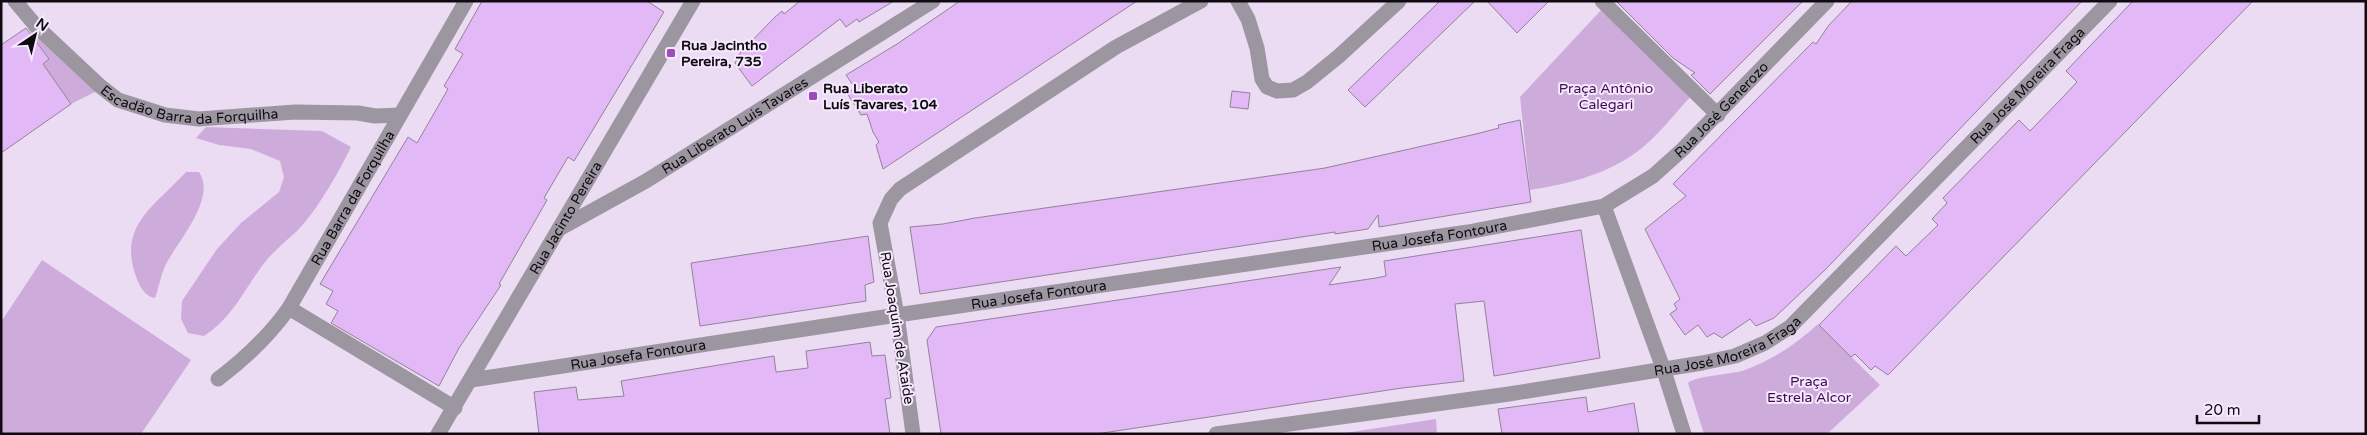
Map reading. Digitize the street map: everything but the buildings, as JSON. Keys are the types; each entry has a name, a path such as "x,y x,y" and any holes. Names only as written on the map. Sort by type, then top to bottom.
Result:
{"street":[{"name":"Escadão Barra da Forquilha","path":"16,1 36,26 118,100 165,115 199,119 295,112 358,113 375,116 400,115"},
{"name":"Rua Barra da Forquilha","path":"218,379 245,359 270,334 290,308 466,1"},
{"name":"Rua Jacinto Pereira","path":"438,434 693,1"},
{"name":"Rua Liberato Luis Tavares","path":"558,230 646,181 933,1"},
{"name":"Rua Joaquim de Ataíde","path":"913,434 897,314 880,223 891,199 900,190 1116,47 1201,1"},
{"path":"1238,1 1248,19 1257,48 1262,79 1267,87 1277,91 1293,90 1307,82 1339,56 1399,1"},
{"path":"1602,1 1718,115"},
{"name":"Rua José Generozo","path":"1604,206 1653,176 1718,115 1827,1"},
{"name":"Rua José Moreira Fraga","path":"1216,434 1509,394 1735,356 1765,343 1790,327 2110,1"},
{"path":"1604,206 1663,368 1684,434"},
{"name":"Rua Josefa Fontoura","path":"471,380 897,314 1468,232 1604,206"},
{"path":"290,308 455,408"}],"green space":[{"name":"Praça Antônio Calegari","path":"1604,7 1693,94 1650,141 1622,162 1584,178 1530,190 1520,97"},
{"path":"29,23 97,91 71,104 47,71 1,92 49,59 28,29"},
{"path":"206,127 322,131 351,147 334,180 312,213 297,231 266,261 230,313 204,336 188,333 181,319 182,301 217,249 241,223 279,192 284,177 280,161 251,149 219,145 196,138"},
{"path":"186,172 199,172 203,182 203,194 194,219 166,264 155,298 146,294 137,279 132,261 131,245 135,231 142,218"},
{"path":"42,260 191,360 141,434 1,434 1,322"},
{"name":"Praça Estrela Alcor","path":"1818,324 1880,385 1827,434 1704,434 1688,383 1699,378 1739,372 1755,366 1784,351"},
{"path":"1436,419 1437,434 1339,434"}],"place":[{"name":"Rua Jacintho Pereira, 735","path":"671,53"},
{"name":"Rua Liberato Luís Tavares, 104","path":"813,96"}]}
